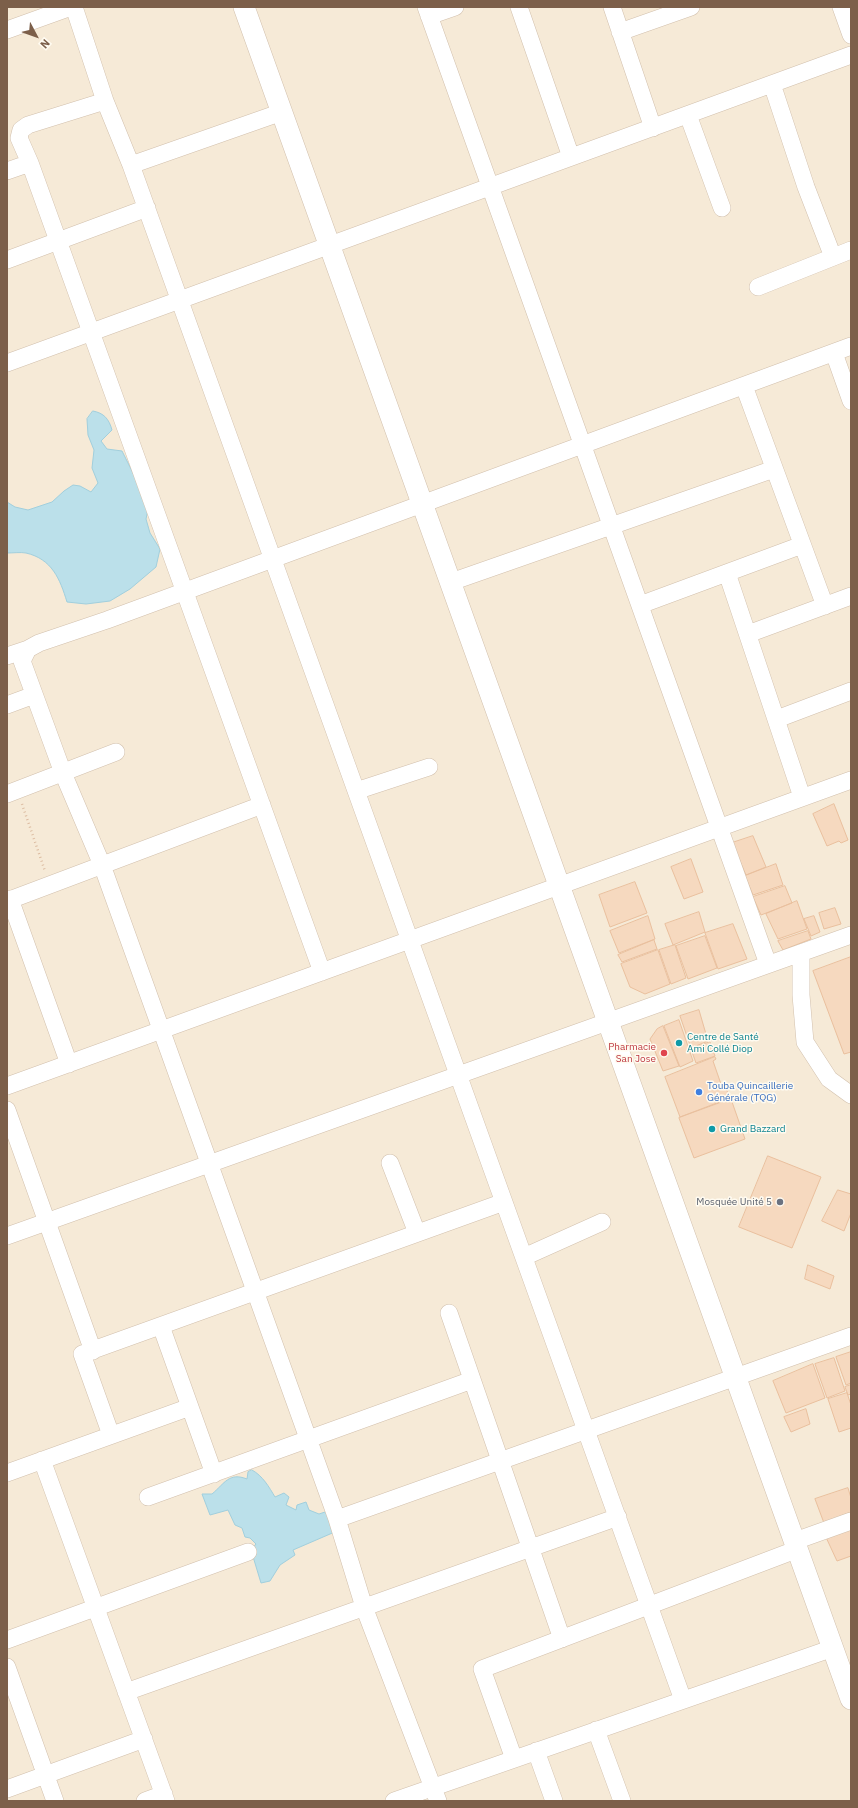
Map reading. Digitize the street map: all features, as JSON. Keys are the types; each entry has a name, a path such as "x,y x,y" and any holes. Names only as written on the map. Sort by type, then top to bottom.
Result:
{"street":[{"path":"7,30 73,7 105,101 147,208 683,1700"},
{"path":"244,7 851,1699"},
{"path":"455,7 428,12 768,964"},
{"path":"519,7 571,157"},
{"path":"612,7 653,128"},
{"path":"620,32 691,7"},
{"path":"841,7 851,35"},
{"path":"7,363 851,55"},
{"path":"772,84 806,187 833,257"},
{"path":"105,101 28,125 21,130 19,138 30,163 322,972"},
{"path":"131,165 282,112"},
{"path":"688,115 722,208"},
{"path":"7,171 30,163"},
{"path":"7,260 147,208"},
{"path":"758,286 851,250"},
{"path":"7,656 28,649 39,642 273,559 851,346"},
{"path":"834,353 851,401"},
{"path":"744,386 825,606"},
{"path":"451,582 774,469"},
{"path":"640,605 802,545"},
{"path":"727,573 802,797"},
{"path":"748,634 851,596"},
{"path":"28,649 22,661 34,695 63,773 102,865 337,1519 364,1607 435,1794"},
{"path":"777,719 851,691"},
{"path":"7,705 34,695"},
{"path":"12,792 116,752"},
{"path":"356,791 429,767"},
{"path":"7,1086 851,780"},
{"path":"69,1064 9,900 262,805"},
{"path":"7,1236 851,935"},
{"path":"801,953 801,995 805,1042 829,1079 851,1095"},
{"path":"7,1110 93,1350"},
{"path":"390,1163 417,1233"},
{"path":"111,1435 82,1354 504,1202"},
{"path":"524,1257 602,1222"},
{"path":"449,1313 562,1639"},
{"path":"161,1326 214,1474"},
{"path":"337,1519 851,1336"},
{"path":"148,1497 472,1380"},
{"path":"7,1473 190,1407"},
{"path":"42,1460 165,1798 145,1801"},
{"path":"126,1692 618,1518"},
{"path":"514,1759 482,1669 649,1605 851,1521"},
{"path":"7,1640 248,1552"},
{"path":"394,1801 435,1794 514,1759 833,1648"},
{"path":"7,1667 55,1801"},
{"path":"596,1730 622,1801"},
{"path":"7,1789 144,1739"},
{"path":"536,1752 554,1801"}],"path":[{"path":"12,792 50,884"}],"shaded area":[{"path":"7,7 851,7 851,1801 7,1801"}],"water":[{"path":"93,411 106,417 112,430 101,441 107,449 122,451 149,505 146,519 150,533 160,549 156,567 130,589 110,601 86,604 67,602 54,571 42,560 26,553 7,553 7,502 15,507 28,510 52,502 73,485 80,486 91,492 98,483 92,468 94,450 88,435 87,419"},
{"path":"252,1470 263,1479 275,1497 284,1493 289,1497 286,1505 296,1510 297,1505 306,1502 309,1510 319,1514 328,1511 337,1531 293,1550 295,1555 280,1565 270,1581 261,1583 251,1550 256,1544 250,1538 245,1537 242,1528 235,1525 228,1510 210,1515 202,1494 212,1494 231,1478 241,1477 247,1479 248,1472"}],"building":[{"path":"834,804 848,840 841,843 839,841 827,846 813,814"},
{"path":"753,836 766,867 746,875 732,843"},
{"path":"691,859 703,892 684,899 671,867"},
{"path":"776,864 783,885 753,895 745,876"},
{"path":"635,882 647,913 610,927 599,895"},
{"path":"785,886 792,903 761,915 753,897"},
{"path":"797,901 807,929 778,939 766,914"},
{"path":"835,908 841,924 824,929 819,913"},
{"path":"699,912 705,932 673,945 665,924"},
{"path":"648,916 655,939 619,953 610,931"},
{"path":"814,916 820,932 811,936 804,919"},
{"path":"733,924 747,959 718,969 705,933"},
{"path":"808,931 811,939 783,950 778,941"},
{"path":"705,936 717,968 688,979 676,946"},
{"path":"654,940 657,949 622,962 618,955"},
{"path":"675,945 686,978 671,984 659,950"},
{"path":"658,950 670,984 645,994 630,987 621,964"},
{"path":"851,957 851,1052 844,1054 813,971"},
{"path":"699,1010 708,1041 691,1048 680,1016"},
{"name":"Centre de Santé Ami Collé Diop","path":"679,1020 693,1061 680,1067 664,1026"},
{"name":"Pharmacie San Jose","path":"663,1026 679,1066 663,1071 650,1039 657,1029"},
{"path":"710,1042 715,1056 696,1063 691,1049"},
{"name":"Touba Quincaillerie Générale (TQG)","path":"715,1057 716,1059 713,1061 722,1087 725,1086 730,1098 680,1117 665,1077"},
{"name":"Grand Bazzard","path":"731,1099 745,1139 694,1158 679,1118"},
{"name":"Mosquée Unité 5","path":"768,1156 821,1177 792,1248 739,1227"},
{"path":"838,1190 851,1194 851,1213 844,1231 822,1221"},
{"path":"808,1265 834,1276 830,1289 805,1279"},
{"path":"851,1352 851,1383 846,1385 836,1357"},
{"path":"834,1358 845,1391 827,1398 815,1364"},
{"path":"813,1364 825,1398 786,1413 773,1381"},
{"path":"851,1385 851,1394 848,1395 845,1387"},
{"path":"847,1393 851,1405 851,1428 839,1432 828,1399"},
{"path":"806,1409 810,1424 791,1432 784,1417"},
{"path":"848,1488 851,1498 851,1512 824,1523 815,1499"},
{"path":"851,1524 851,1556 837,1561 824,1533"}],"place":[{"name":"Centre de Santé Ami Collé Diop","path":"679,1043"},
{"name":"Pharmacie San Jose","path":"664,1053"},
{"name":"Touba Quincaillerie Générale (TQG)","path":"699,1092"},
{"name":"Grand Bazzard","path":"712,1129"},
{"name":"Mosquée Unité 5","path":"780,1202"}]}
